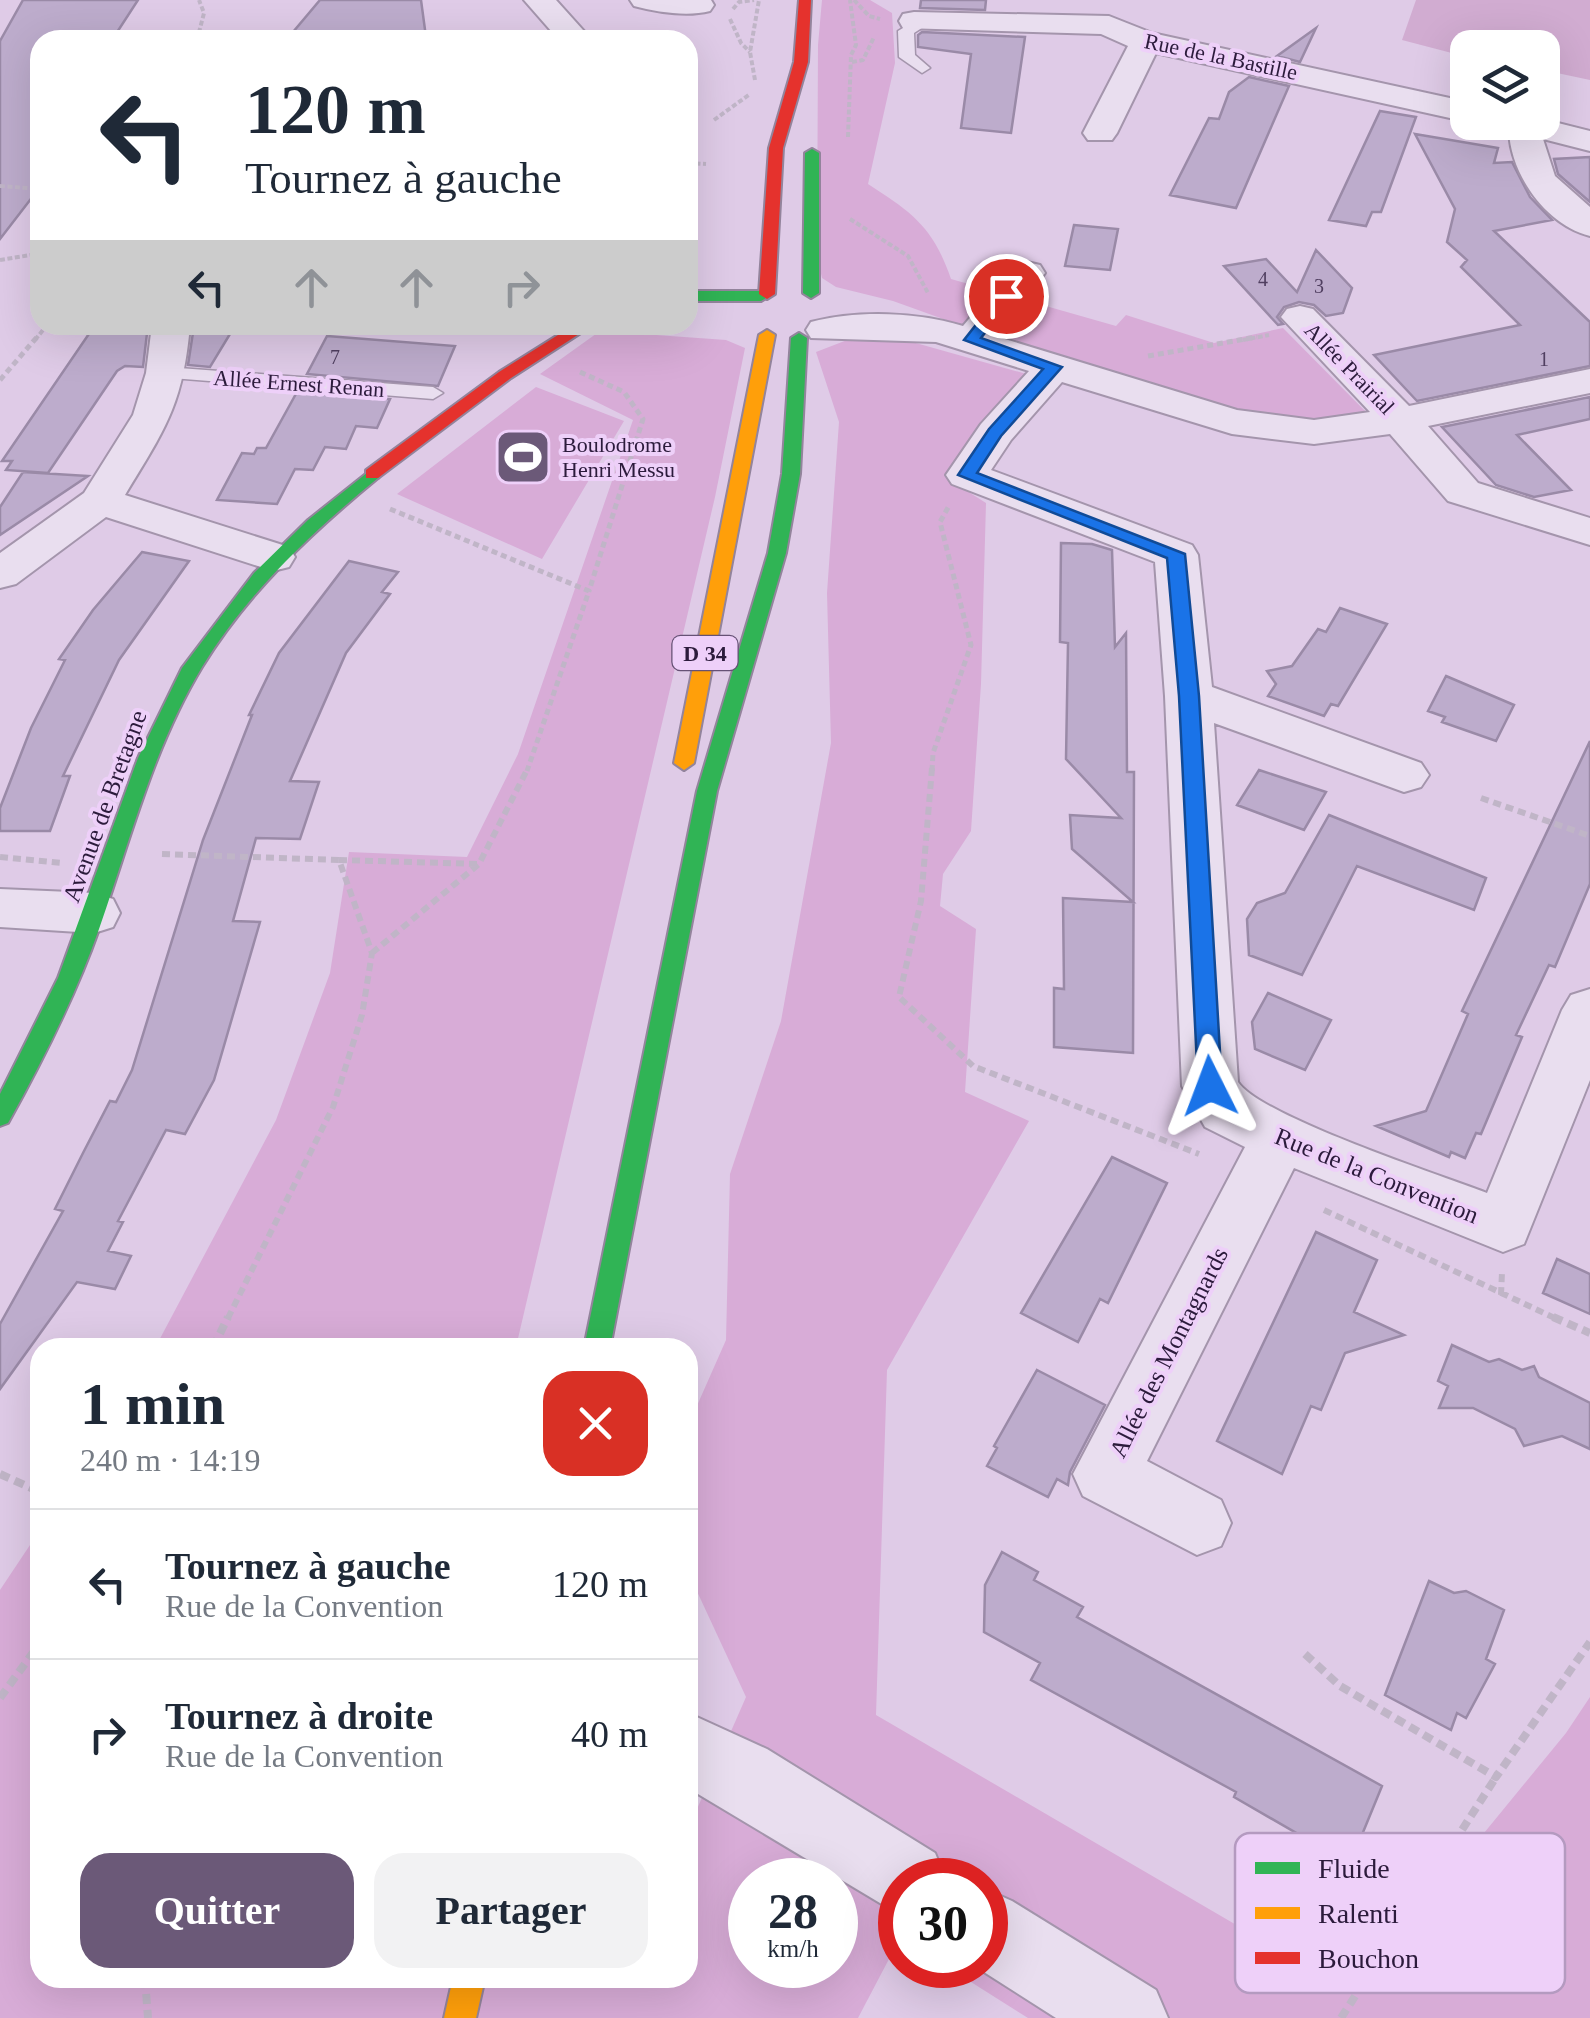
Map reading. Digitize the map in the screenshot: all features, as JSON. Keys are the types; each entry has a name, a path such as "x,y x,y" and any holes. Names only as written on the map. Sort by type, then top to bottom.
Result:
{"main road":[{"name":"D 34","path":"764,295 774,223 776,148 801,62 804,0"},
{"name":"D 34","path":"599,1338 706,790 777,554 791,474 815,315 810,78 801,62"},
{"path":"764,295 746,314 751,326 767,335 815,315"},
{"path":"698,296 764,295 815,315"},
{"name":"Avenue de Bretagne","path":"0,1116 16,1061 65,993 148,753 181,685 243,591 273,557 347,490 567,335"},
{"name":"D 34","path":"678,792 767,335"},
{"path":"654,927 672,970"},
{"path":"460,2018 467,1988"}],"street":[{"path":"539,0 567,30"},
{"path":"644,0 714,9"},
{"path":"1110,25 1110,20 1133,0"},
{"name":"Rue de la Bastille","path":"908,21 1110,25 1118,32 1146,40 1450,108"},
{"path":"1100,133 1146,40"},
{"path":"1560,134 1590,141"},
{"path":"1523,140 1525,155 1545,188 1590,225"},
{"path":"965,330 1027,273"},
{"path":"815,315 856,326 965,330 1054,367 1232,422 1314,432 1400,420 1590,381"},
{"name":"Allée Prairial","path":"1304,322 1400,420 1463,492 1590,532"},
{"path":"0,574 100,500 154,414 166,373 170,335"},
{"path":"967,475 995,433 1054,367"},
{"name":"Rue de la Convention","path":"967,475 1176,554 1189,696 1210,1086 1225,1110 1269,1157 1503,1226 1590,1010"},
{"path":"100,500 273,557"},
{"path":"1189,696 1404,775"},
{"path":"0,908 106,878"},
{"name":"Allée des Montagnards","path":"1198,1523 1106,1474 1269,1157"},
{"path":"698,1755 741,1775 878,1861"},
{"path":"1008,1942 1128,2018"}],"lane":[{"path":"908,21 907,56 922,68"},
{"name":"Allée Ernest Renan","path":"166,373 433,394"}],"path":[{"path":"199,0 204,14 200,30"},
{"path":"714,9 756,0 750,52 757,89 714,120"},
{"path":"852,0 869,16 908,21"},
{"path":"848,138 856,45 852,0"},
{"path":"852,62 863,60 874,35"},
{"path":"698,164 706,164"},
{"path":"0,186 30,188"},
{"path":"840,209 900,247 918,268 923,289 949,309 965,330"},
{"path":"0,260 30,254"},
{"path":"1145,357 1304,322"},
{"path":"0,380 38,335"},
{"path":"372,952 479,864 534,756 643,418 624,392 538,352"},
{"path":"967,475 940,522 971,645 933,753 921,900 898,997 973,1066 1269,1157 1502,1296 1590,1333"},
{"path":"347,490 589,591"},
{"path":"1481,798 1590,836"},
{"path":"0,856 106,878 339,860 479,864"},
{"path":"218,1338 332,1107 362,1015 372,952 339,860"},
{"path":"0,1474 30,1488"},
{"path":"1460,1833 1590,1642"},
{"path":"1305,1654 1340,1686 1496,1777"},
{"path":"0,1698 30,1656"},
{"path":"146,1988 148,2018"},
{"path":"1340,2018 1356,1993"}],"shaded area":[{"path":"822,0 870,0 892,13 895,63 868,184 920,223 937,246 951,279 1116,326 1126,315 1214,343 1283,328 1367,413 1315,420 1255,416 996,338 893,301 836,287 822,278 817,257 818,45"},
{"path":"1416,0 1590,0 1590,80 1560,74 1560,30 1450,30 1450,53 1402,40"},
{"path":"594,335 726,340 745,348 715,497 518,1338 160,1338 276,1120 330,973 349,852 467,857 518,754 633,420 540,374"},
{"path":"855,337 898,338 1030,375 948,479 986,503 981,684 971,831 943,874 940,906 976,929 965,1092 1029,1121 887,1370 876,1715 1235,1924 1235,1993 1565,1993 1565,1833 1484,1833 1566,1733 1590,1697 1590,2018 1028,2018 980,1988 1008,1988 1008,1858 878,1858 878,1980 858,2018 0,2018 0,1590 30,1545 30,1988 698,1988 698,1807 746,1697 698,1594 698,1403 726,1340 730,1174 781,1021 831,743 827,593 839,422 816,352"},
{"name":"Boulodrome Henri Messu","path":"536,387 624,421 542,559 397,494"}],"building":[{"path":"23,0 138,0 118,30 30,30 30,200 0,239 0,41"},
{"path":"320,0 421,0 425,30 295,30"},
{"path":"921,0 986,0 985,10 920,8"},
{"path":"1316,28 1300,62 1277,56"},
{"path":"922,32 1025,37 1011,133 961,128 971,54 918,47 918,35"},
{"path":"1249,77 1289,86 1236,208 1170,195 1209,118 1219,119 1229,92"},
{"path":"1380,111 1416,117 1381,212 1372,212 1366,226 1329,220"},
{"path":"1415,134 1498,148 1494,163 1512,162 1530,197 1552,220 1494,231 1590,322 1590,366 1417,401 1374,355 1520,325 1461,267 1467,260 1447,242 1455,209"},
{"path":"1590,157 1590,202 1558,174 1554,159"},
{"path":"1074,225 1118,229 1110,270 1065,266"},
{"path":"1316,250 1352,288 1343,313 1326,316 1314,305 1299,302 1284,307 1277,317 1283,324 1278,325 1224,266 1266,259 1297,292"},
{"path":"88,335 147,335 143,367 125,366 117,371 48,473 6,470 12,461 2,461"},
{"path":"193,335 229,335 210,367 188,365"},
{"path":"327,336 455,346 438,386 307,374"},
{"path":"297,392 390,399 377,428 356,426 346,449 325,447 313,470 295,469 277,504 217,500 242,453 254,454 257,448 266,448"},
{"path":"1590,397 1590,419 1517,435 1571,490 1534,497 1496,485 1442,427"},
{"path":"23,472 88,476 0,535 0,507"},
{"path":"1061,543 1092,544 1112,550 1115,647 1126,633 1127,772 1134,772 1133,1053 1054,1047 1054,988 1064,989 1063,898 1133,902 1072,849 1070,815 1121,818 1066,759 1068,643 1060,642"},
{"path":"142,552 189,561 119,660 63,776 70,776 50,831 0,831 0,808 31,728 65,660 59,659 93,610"},
{"path":"349,561 398,572 382,592 390,594 346,653 290,781 319,782 300,839 256,838 233,921 260,922 214,1080 185,1134 166,1130 118,1221 123,1222 108,1251 131,1256 115,1289 77,1282 37,1338 30,1338 30,1347 0,1389 0,1324 63,1211 55,1209 110,1101 116,1102 132,1070 203,840 249,715 279,653"},
{"path":"1340,608 1387,624 1338,706 1331,704 1324,716 1268,696 1276,684 1267,671 1292,666 1318,629 1326,632"},
{"path":"1446,676 1514,705 1496,741 1442,722 1445,717 1428,711"},
{"path":"1590,741 1590,884 1555,967 1549,965 1516,1035 1522,1037 1481,1134 1476,1133 1465,1158 1451,1152 1449,1157 1376,1126 1426,1111 1468,1014 1462,1011"},
{"path":"1259,770 1326,792 1304,830 1237,805"},
{"path":"1329,815 1486,878 1474,910 1357,866 1302,975 1249,955 1247,919 1257,903 1285,893"},
{"path":"1268,993 1331,1020 1305,1070 1255,1049 1252,1022"},
{"path":"1112,1157 1167,1183 1108,1303 1100,1299 1078,1342 1021,1313"},
{"path":"1316,1232 1377,1260 1354,1312 1404,1335 1345,1353 1321,1410 1311,1406 1282,1474 1217,1441"},
{"path":"1557,1259 1590,1274 1590,1314 1543,1293"},
{"path":"1452,1345 1489,1362 1499,1359 1522,1370 1534,1366 1539,1377 1590,1403 1590,1449 1562,1436 1524,1446 1515,1429 1473,1408 1439,1408 1448,1386 1438,1381"},
{"path":"1037,1370 1105,1405 1070,1472 1068,1485 1057,1479 1048,1497 987,1466 997,1448 994,1446"},
{"path":"1002,1552 1038,1572 1034,1580 1083,1607 1077,1617 1382,1786 1363,1833 1296,1833 1234,1797 1236,1792 1031,1680 1040,1663 984,1632 985,1585"},
{"path":"1429,1581 1454,1593 1466,1591 1504,1610 1486,1659 1495,1664 1466,1718 1457,1713 1451,1730 1385,1695"}],"traffic: fast":[{"path":"811,293 812,153"},
{"path":"698,296 761,296"},
{"path":"599,1338 707,791 777,553 791,474 799,338"},
{"path":"0,1116 69,978 148,758 192,668 260,577 372,474"}],"traffic: slow":[{"path":"684,763 767,335"},
{"path":"460,2018 467,1988"}],"traffic: jam":[{"path":"767,294 776,148 801,62 805,0"},
{"path":"372,474 505,375 569,335"}],"place":[{"name":"Boulodrome Henri Messu","path":"523,457"}],"route":[{"path":"1006,296 972,340 1054,367 995,433 967,475 1176,554 1189,696 1210,1086"}]}
